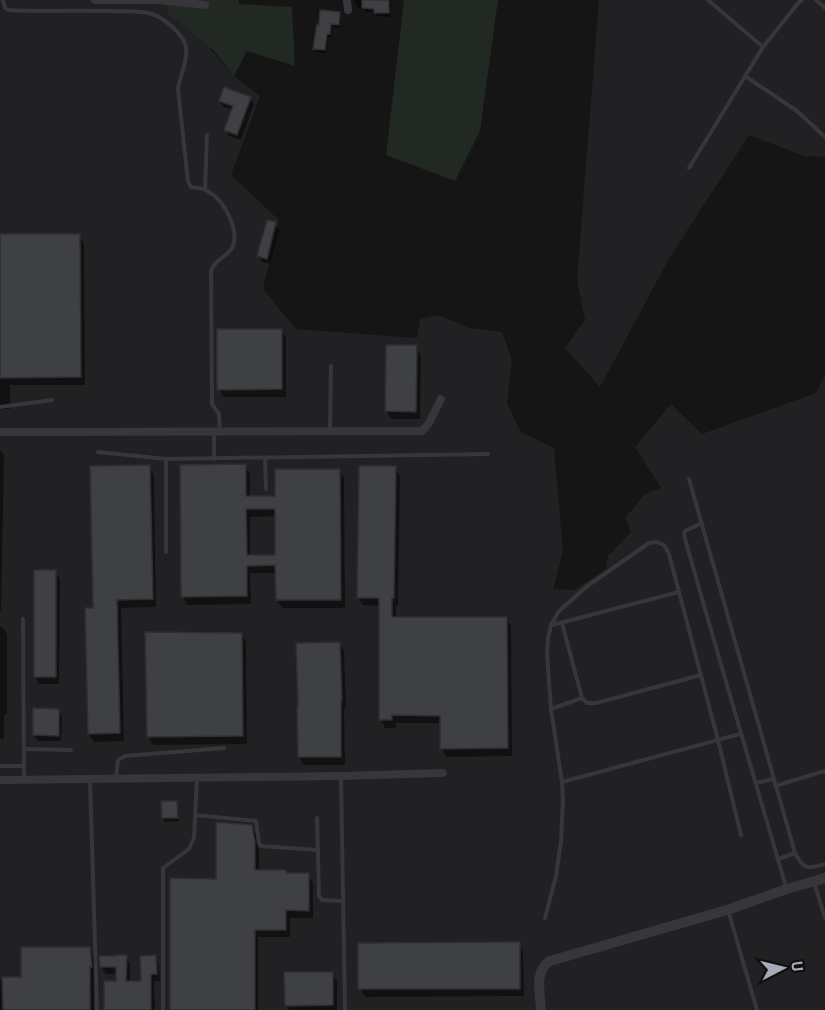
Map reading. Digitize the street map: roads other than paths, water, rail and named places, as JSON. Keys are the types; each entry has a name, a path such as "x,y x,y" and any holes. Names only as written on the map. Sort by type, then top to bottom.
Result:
{"street":[{"path":"95,0 159,0 205,4"},
{"path":"348,0 348,10"},
{"path":"0,432 422,431 429,423 441,399"},
{"path":"0,780 443,773"},
{"path":"541,1010 539,975 544,965 550,961 727,910 820,880"}],"lane":[{"path":"3,0 5,8 9,10 147,13 162,18 173,27 186,44 186,61 178,88 188,182 190,187 205,189 222,201 232,225 233,237 233,246 216,262 212,271 212,404 219,414 214,459"},
{"path":"708,0 763,47"},
{"path":"688,168 763,47 802,0"},
{"path":"816,0 825,8"},
{"path":"745,76 796,111 825,137"},
{"path":"205,189 207,135"},
{"path":"330,432 331,366"},
{"path":"0,407 52,400"},
{"path":"98,452 166,459 488,453"},
{"path":"266,458 266,489"},
{"path":"165,552 166,459"},
{"path":"689,479 795,852 801,865 806,868 825,864"},
{"path":"702,523 685,531 684,535 740,734 787,889"},
{"path":"544,918 556,876 563,800 551,710 547,654 551,626 559,611 586,587 649,543 656,542 664,545 669,554 741,835"},
{"path":"551,626 679,592"},
{"path":"23,619 24,780"},
{"path":"562,623 582,698 587,703 596,703 701,675"},
{"path":"551,710 582,698"},
{"path":"562,782 740,734"},
{"path":"116,779 118,760 125,756 224,748"},
{"path":"24,749 71,750"},
{"path":"0,766 24,766"},
{"path":"775,786 825,771"},
{"path":"341,776 345,1010"},
{"path":"162,1010 163,868 189,849 194,838 197,778"},
{"path":"90,779 97,1010"},
{"path":"756,783 773,779"},
{"path":"195,816 256,821 258,843 261,846 318,850"},
{"path":"317,818 319,896 322,900 343,901"},
{"path":"778,859 795,852"},
{"path":"820,880 818,895 825,918"},
{"path":"818,895 825,893"},
{"path":"727,910 757,1010"}]}
